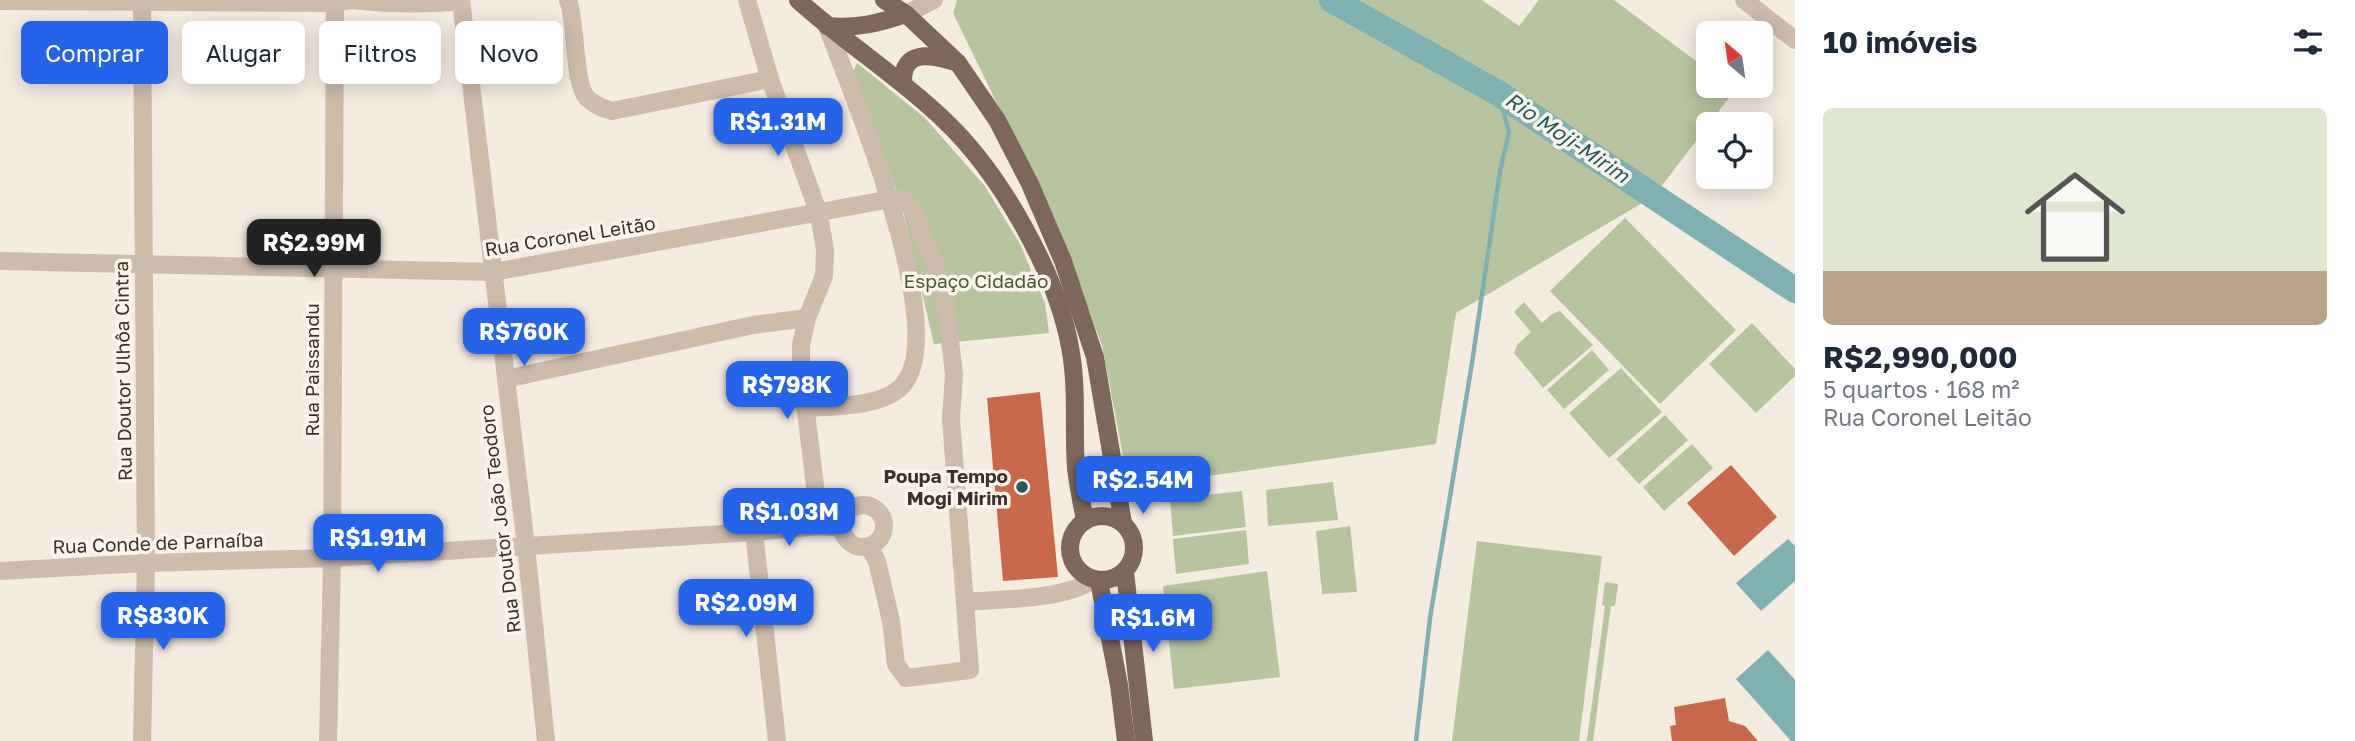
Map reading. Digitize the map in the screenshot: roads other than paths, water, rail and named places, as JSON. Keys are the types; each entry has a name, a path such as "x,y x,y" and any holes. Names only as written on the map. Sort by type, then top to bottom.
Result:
{"main road":[{"path":"798,0 944,119 986,166 1026,230 1054,292 1070,345 1077,396 1076,468 1085,521"},
{"path":"884,0 906,14 958,63 997,120 1030,184 1063,261 1095,357 1123,523"},
{"path":"827,26 848,28 871,25 906,14"},
{"path":"903,83 906,66 919,56 929,55 958,63"},
{"path":"1104,516 1123,523 1130,531 1135,552 1132,563 1125,572 1117,577 1096,580 1082,574 1074,565 1070,553 1076,530 1085,521 1104,516"},
{"path":"1125,572 1144,741"},
{"path":"1096,580 1119,685 1126,741"}],"street":[{"path":"0,1 344,1 434,4 461,0"},
{"name":"Rua Doutor João Teodoro","path":"461,0 526,546 546,741"},
{"path":"568,0 573,15 580,85 586,97 596,105 612,111 770,79"},
{"path":"747,0 770,79 819,214 825,250 824,276 807,318 801,345 805,408 820,526"},
{"path":"906,14 934,0"},
{"path":"1744,0 1795,40"},
{"name":"Rua Paissandu","path":"328,741 334,267 344,1"},
{"name":"Rua Doutor Ulhôa Cintra","path":"142,2 146,563 142,741"},
{"path":"805,408 874,401 892,395 903,385 913,368 917,349 913,297 891,199 827,26"},
{"path":"869,547 877,561 891,621 895,664 906,678 970,670 951,419 954,374 944,290 913,209 903,200 891,199"},
{"name":"Rua Coronel Leitão","path":"0,261 494,272 891,199"},
{"path":"506,379 752,325 807,318"},
{"path":"855,506 875,508 884,519 884,533 869,547 855,546 849,542 842,528 844,516 855,506"},
{"name":"Rua Conde de Parnaíba","path":"0,571 146,563 332,558 820,526 842,528"},
{"path":"754,532 776,741"},
{"path":"965,602 1065,592 1096,580"}],"water":[{"path":"1788,539 1795,546 1795,581 1761,611 1736,583"},
{"path":"1768,650 1795,680 1795,741 1791,741 1736,679"}],"waterway":[{"name":"Rio Moji-Mirim","path":"1332,0 1498,93 1795,290"},
{"path":"1416,741 1430,618 1500,171 1509,132 1498,93"}],"place":[{"name":"Poupa Tempo Mogi Mirim","path":"1022,487"}],"park label":[{"name":"Espaço Cidadão","path":"976,281"}]}
